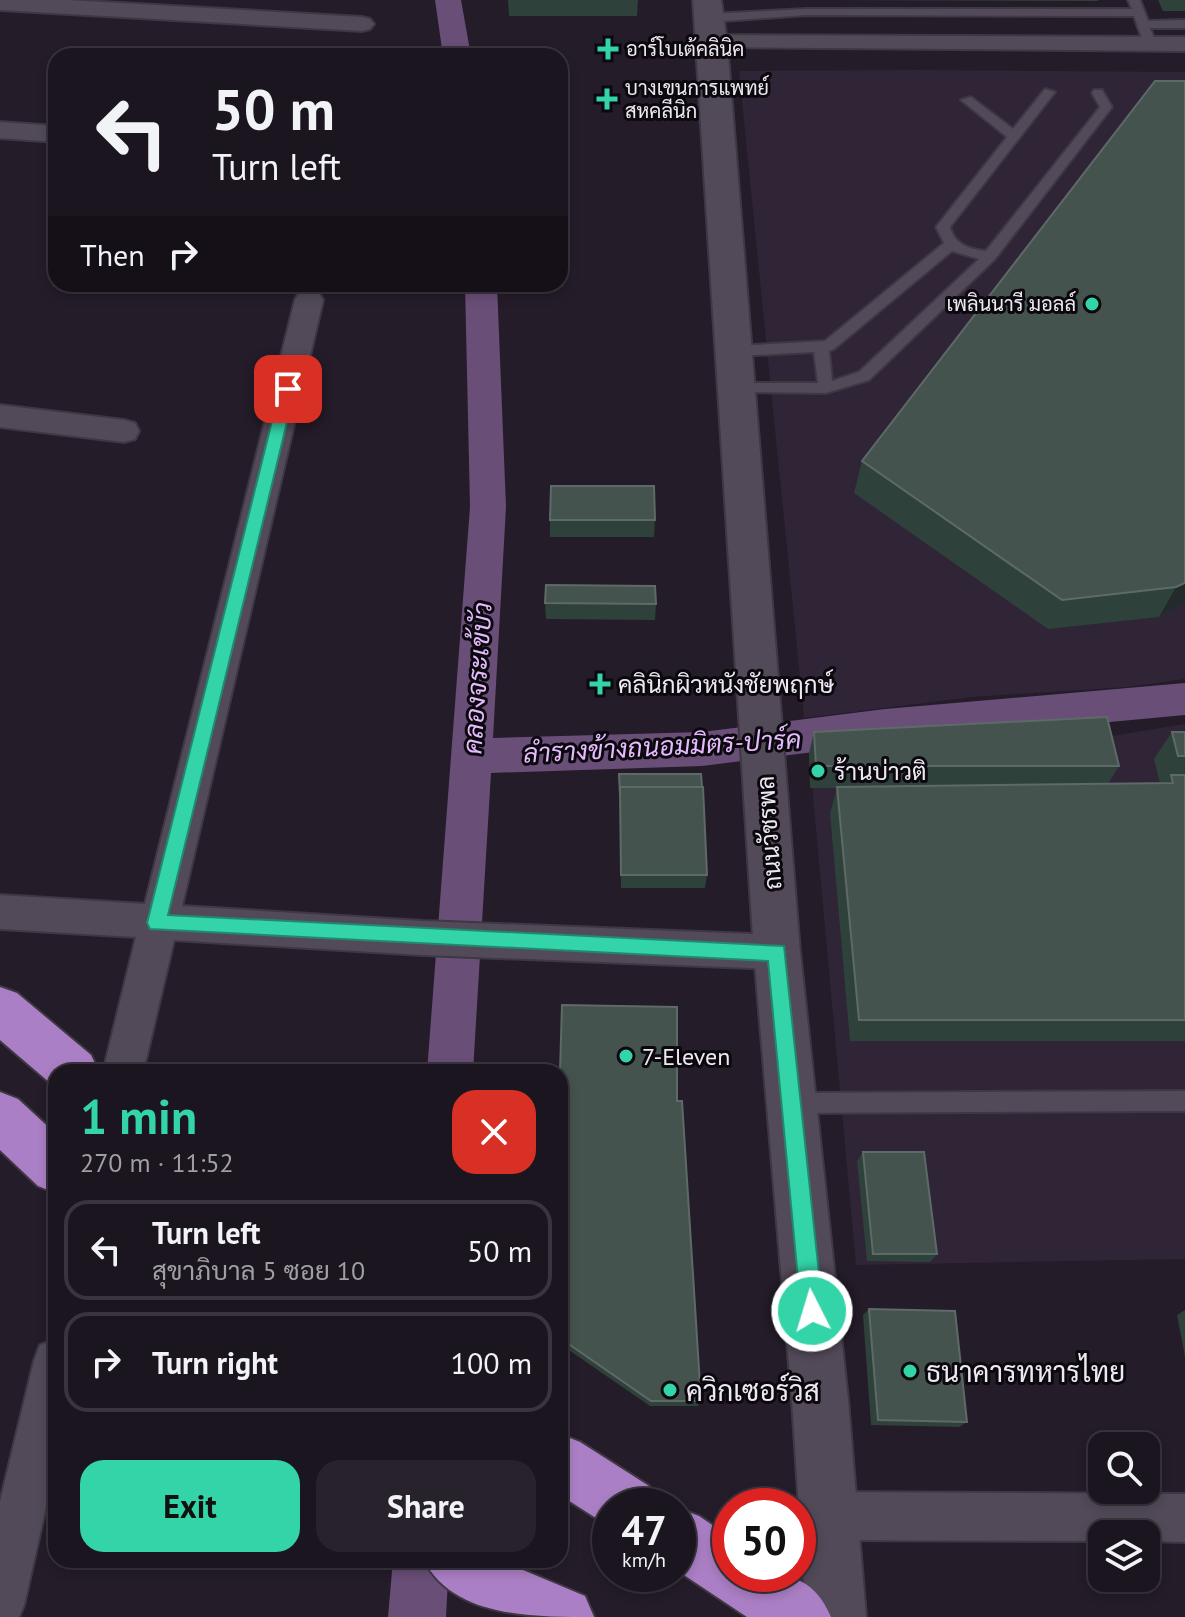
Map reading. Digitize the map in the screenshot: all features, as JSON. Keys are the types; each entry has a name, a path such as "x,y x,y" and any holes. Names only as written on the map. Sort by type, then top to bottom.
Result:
{"highway":[{"path":"0,1009 65,1064"},
{"path":"0,1116 48,1161"},
{"path":"568,1467 601,1488"},
{"path":"476,1585 564,1617"},
{"path":"762,1592 801,1617"}],"main road":[{"name":"ถนนวัชรพล","path":"709,20 777,952 836,1617"}],"street":[{"path":"0,3 362,24"},
{"path":"709,20 1144,27 1185,44"},
{"path":"0,130 48,133"},
{"path":"125,1064 309,300"},
{"path":"0,416 124,431"},
{"path":"0,912 423,938 518,939 777,952"},
{"path":"0,1605 48,1396"},
{"path":"828,1516 1185,1518"}],"lane":[{"path":"1134,0 1144,27"},
{"path":"709,20 805,6 1144,27 1185,24"},
{"path":"990,256 974,255 952,244 944,235 943,227 1049,92"},
{"path":"738,388 826,388 873,371 990,256 1106,107 1098,93"},
{"path":"967,100 1014,136"},
{"path":"735,351 821,348 843,337 952,244"},
{"path":"821,348 826,388"},
{"path":"792,1103 1185,1101"}],"shaded area":[{"path":"739,71 1185,72 1185,679 1127,687 972,697 804,718"},
{"path":"1185,724 1185,1259 856,1265 809,753 1095,739"}],"building":[{"name":"เพลินนารี มอลล์","path":"1155,81 1185,81 1185,583 1176,587 1062,600 862,461"},
{"path":"551,486 654,486 655,520 550,520"},
{"path":"546,585 655,586 656,604 545,603"},
{"path":"1107,717 1119,766 816,766 814,732"},
{"path":"1172,732 1185,732 1185,756 1178,756"},
{"path":"619,774 701,774 702,787 620,787 620,794"},
{"path":"1171,775 1185,775 1185,1020 859,1020 837,787 1173,783"},
{"path":"620,787 703,787 707,875 621,875"},
{"path":"562,1005 677,1007 677,1101 682,1101 701,1401 651,1401 568,1344 568,1064 560,1064"},
{"path":"863,1152 924,1152 937,1254 873,1254"},
{"name":"ธนาคารทหารไทย","path":"869,1309 955,1311 967,1422 878,1420"}],"waterway":[{"name":"คลองจระเข้บัว","path":"448,0 456,48"},
{"name":"คลองจระเข้บัว","path":"451,1064 488,507 481,292"},
{"name":"ลำรางข้างถนอมมิตร-ปาร์ค","path":"472,756 702,749 885,726 1185,699"},
{"name":"คลองจระเข้บัว","path":"417,1617 420,1568"}],"place":[{"name":"อาร์โบเต้คลินิค","path":"608,49"},
{"name":"บางเขนการแพทย์ สหคลีนิก","path":"607,99"},
{"name":"เพลินนารี มอลล์","path":"1092,304"},
{"name":"คลินิกผิวหนังชัยพฤกษ์","path":"600,684"},
{"name":"ร้านบ่าวติ","path":"818,771"},
{"name":"7-Eleven","path":"626,1056"},
{"name":"ธนาคารทหารไทย","path":"910,1371"},
{"name":"ควิกเซอร์วิส","path":"670,1390"}],"route":[{"path":"288,389 157,923 423,938 518,939 777,952 812,1311"}]}
